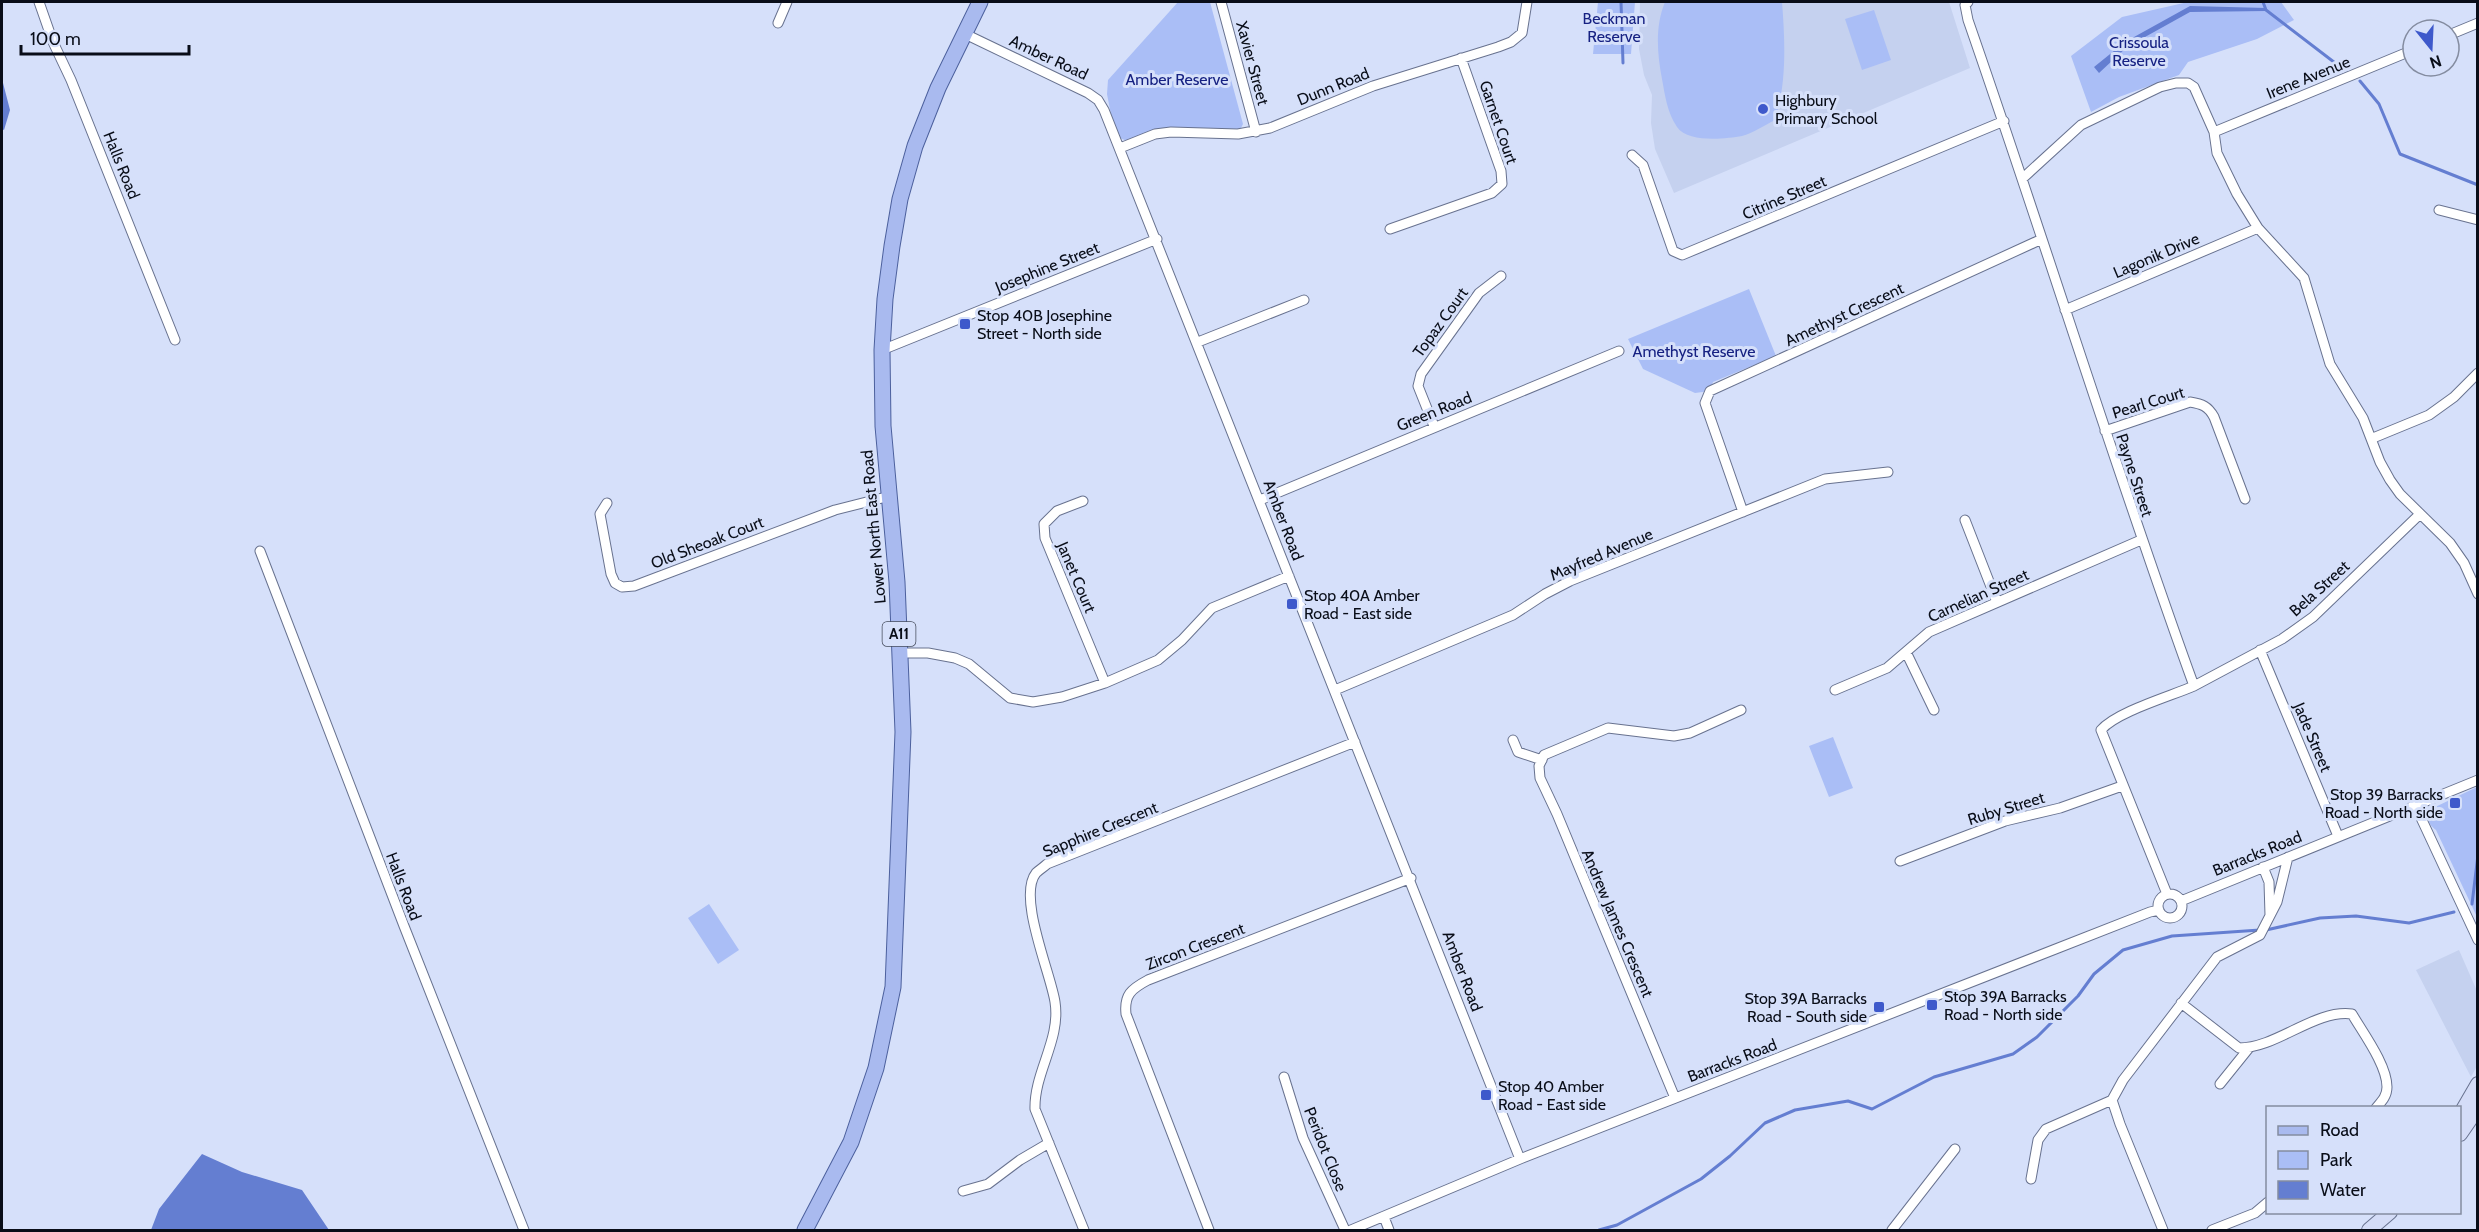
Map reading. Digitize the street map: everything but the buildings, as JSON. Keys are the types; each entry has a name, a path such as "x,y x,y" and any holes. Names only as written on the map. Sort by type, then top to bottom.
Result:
{"main road":[{"name":"Lower North East Road","path":"805,1230 851,1142 876,1068 893,987 903,732 897,582 883,426 882,350 885,299 900,199 915,146 938,87 980,2"},
{"path":"2461,1113 2478,1084"},
{"path":"2461,1132 2478,1107"},
{"path":"2369,1230 2388,1214"}],"street":[{"name":"Halls Road","path":"39,2 53,42 71,80 175,340"},
{"path":"778,23 787,2"},
{"name":"Xavier Street","path":"1221,2 1256,132"},
{"name":"Dunn Road","path":"1120,148 1155,134 1171,132 1238,134 1256,132 1373,86 1498,47 1511,42 1522,33 1527,2"},
{"name":"Payne Street","path":"1967,3 1968,20 2023,178 2141,540 2194,686"},
{"path":"2461,30 2478,23"},
{"name":"Amber Road","path":"963,33 1093,97 1104,110 1411,878 1520,1159"},
{"name":"Irene Avenue","path":"2214,132 2401,55"},
{"name":"Garnet Court","path":"1390,229 1492,193 1502,184 1501,171 1461,58"},
{"path":"2023,178 2081,125 2160,87 2176,82 2188,83 2194,87 2214,132 2217,153 2237,194 2258,228 2304,278 2330,364 2363,418 2373,438 2380,462 2390,480 2400,494 2450,543 2464,563 2478,594"},
{"name":"Citrine Street","path":"1632,155 1643,165 1673,251 1682,255 2004,121"},
{"path":"2439,210 2478,220"},
{"name":"Lagonik Drive","path":"2065,310 2258,228"},
{"name":"Amethyst Crescent","path":"1743,512 1705,402 1710,391 2042,238"},
{"name":"Josephine Street","path":"882,350 1157,239"},
{"name":"Topaz Court","path":"1434,426 1418,386 1421,374 1479,293 1501,276"},
{"path":"1198,342 1305,300"},
{"name":"Green Road","path":"1260,500 1619,351"},
{"path":"2373,438 2429,415 2454,397 2478,373"},
{"name":"Pearl Court","path":"2105,431 2190,402 2201,403 2209,408 2214,417 2246,499"},
{"name":"Mayfred Avenue","path":"1335,690 1513,615 1570,581 1825,479 1887,472"},
{"name":"Old Sheoak Court","path":"607,503 600,514 611,574 615,583 622,587 634,586 835,510 890,496"},
{"name":"Janet Court","path":"1083,501 1057,511 1044,524 1045,538 1106,683"},
{"name":"Bela Street","path":"2194,686 2282,639 2313,617 2420,514"},
{"path":"1965,520 1997,602"},
{"name":"Carnelian Street","path":"1835,690 1887,668 1929,632 2141,540"},
{"name":"Halls Road","path":"260,552 524,1230"},
{"path":"900,653 927,653 955,658 969,664 1010,698 1033,702 1062,697 1106,683 1158,660 1182,640 1212,608 1289,576"},
{"name":"Jade Street","path":"2260,650 2338,836"},
{"path":"1906,652 1935,711"},
{"path":"2167,894 2101,730 2107,723 2119,716 2194,686"},
{"path":"1513,740 1518,752 1542,760 1544,755 1608,728 1674,736 1690,733 1741,710"},
{"name":"Sapphire Crescent","path":"1084,1230 1035,1109 1035,1095 1055,1034 1056,1004 1032,917 1032,884 1035,874 1047,864 1355,742"},
{"name":"Andrew James Crescent","path":"1542,760 1539,766 1540,778 1675,1098"},
{"name":"Barracks Road","path":"2181,901 2478,780"},
{"name":"Ruby Street","path":"1900,861 2005,821 2060,808 2122,786"},
{"path":"2415,805 2478,940"},
{"path":"2031,1179 2038,1140 2046,1129 2112,1100 2123,1080 2217,957 2260,935 2277,902 2288,857"},
{"path":"2263,867 2269,882 2269,921"},
{"name":"Zircon Crescent","path":"1209,1230 1126,1014 1125,1001 1130,989 1411,878"},
{"path":"2167,894 2175,895 2181,901 2181,910 2175,917 2166,916 2159,910 2159,902 2167,894"},
{"name":"Barracks Road","path":"1351,1230 1520,1159 2159,910"},
{"path":"2181,1003 2239,1048 2249,1048 2324,1018 2344,1013 2352,1014 2384,1070 2387,1088 2385,1098 2377,1106"},
{"path":"2220,1084 2249,1048"},
{"name":"Peridot Close","path":"1284,1077 1303,1138 1345,1230"},
{"path":"2112,1100 2163,1230"},
{"path":"963,1191 988,1184 1020,1160 1049,1143"},
{"path":"1892,1230 1955,1149"},
{"path":"2212,1230 2255,1213 2266,1204"},
{"path":"1384,1217 1389,1230"}],"shaded area":[{"name":"Highbury Primary School","path":"1640,2 1949,2 1970,68 1674,193 1655,149 1651,123 1652,95 1644,75 1639,49"},
{"path":"2459,950 2477,991 2477,1066 2471,1077 2416,970"}],"green space":[{"name":"Amber Reserve","path":"1178,2 1210,2 1243,124 1238,134 1186,131 1132,143 1115,136 1107,94 1108,80"},
{"name":"Beckman Reserve","path":"1598,2 1635,2 1631,54 1593,54"},
{"path":"1665,2 1782,2 1783,76 1775,120 1746,135 1726,138 1707,139 1689,136 1677,127 1667,103 1659,59 1658,30"},
{"name":"Crissoula Reserve","path":"2188,2 2281,2 2294,20 2257,39 2188,62 2179,75 2119,97 2091,112 2071,56 2122,17"},
{"path":"1874,10 1891,60 1862,70 1845,19"},
{"name":"Amethyst Reserve","path":"1749,289 1776,356 1713,382 1710,391 1695,393 1643,369 1628,339"},
{"path":"1833,737 1853,788 1829,797 1809,746"},
{"path":"2477,787 2477,917 2436,830 2429,823 2428,818 2431,809"},
{"path":"709,904 739,950 718,964 688,918"}],"water":[{"path":"2190,6 2267,8 2266,11 2190,12 2127,47 2099,73 2094,67 2125,42"},
{"path":"2,79 10,110 4,130 2,129"},
{"path":"202,1154 242,1172 302,1190 329,1230 151,1230 159,1209"}],"waterway":[{"path":"1621,2 1623,63"},
{"path":"2263,2 2266,10 2343,69"},
{"path":"2360,81 2379,104 2400,154 2478,185"},
{"path":"2472,904 2478,855"},
{"path":"2266,930 2320,918 2356,916 2409,923 2454,912"},
{"path":"1599,1230 1617,1225 1701,1179 1765,1123 1795,1110 1848,1101 1872,1109 1934,1077 2013,1054 2037,1037 2078,996 2094,974 2123,950 2172,936 2260,930"}],"place":[{"name":"Highbury Primary School","path":"1763,109"},
{"name":"Stop 40B Josephine Street - North side","path":"965,324"},
{"name":"Stop 40A Amber Road - East side","path":"1292,604"},
{"name":"Stop 39 Barracks Road - North side","path":"2455,803"},
{"name":"Stop 39A Barracks Road - North side","path":"1932,1005"},
{"name":"Stop 39A Barracks Road - South side","path":"1879,1007"},
{"name":"Stop 40 Amber Road - East side","path":"1486,1095"}]}
